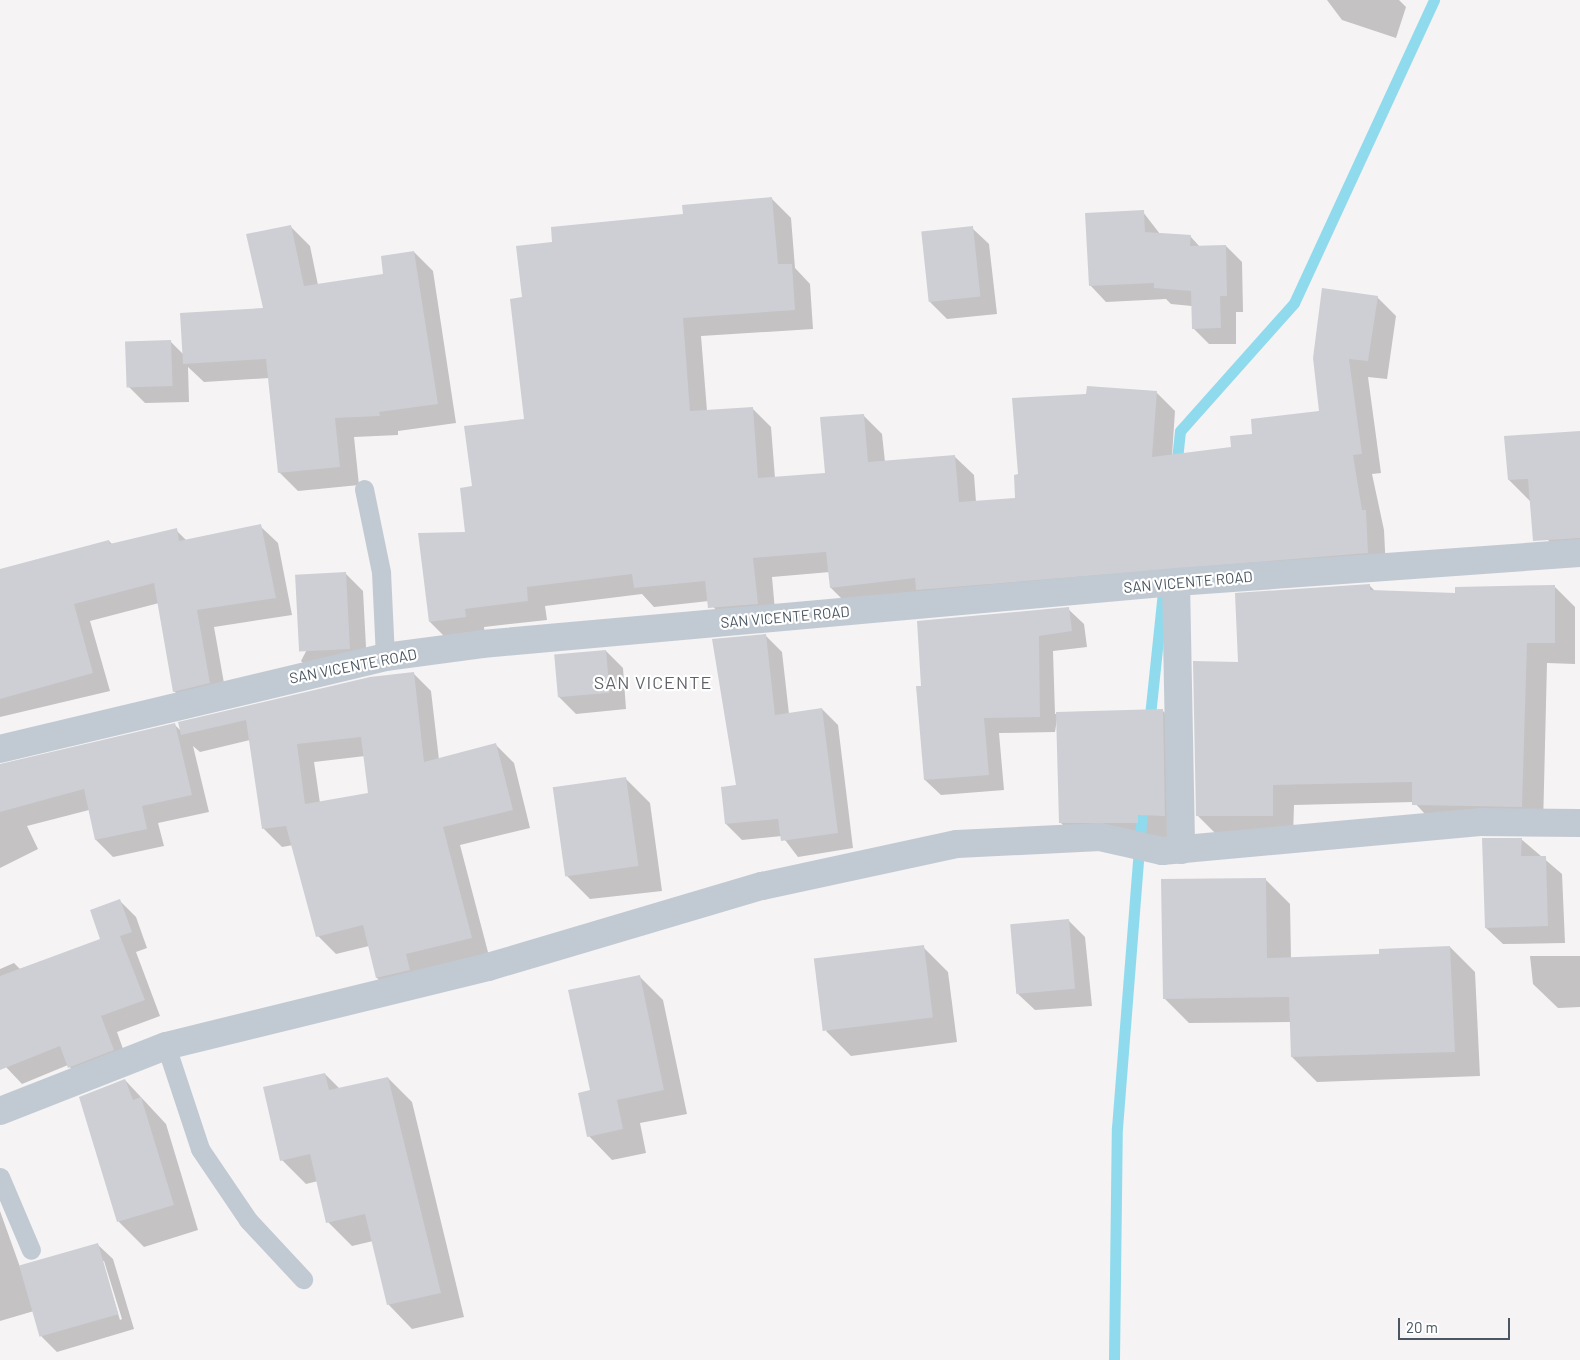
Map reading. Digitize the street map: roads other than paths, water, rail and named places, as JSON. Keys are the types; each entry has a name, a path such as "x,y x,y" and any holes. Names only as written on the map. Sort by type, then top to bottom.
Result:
{"street":[{"name":"SAN VICENTE ROAD","path":"0,749 385,657 1172,582 1580,553"},
{"path":"1171,850 1172,582"},
{"path":"0,1111 166,1046 488,967 762,886 956,844 1100,837 1171,850 1480,822 1580,823"}],"lane":[{"path":"364,488 381,572 385,657"},
{"path":"166,1046 200,1149 248,1220 303,1279"},
{"path":"0,1177 31,1250"}],"waterway":[{"path":"1176,469 1180,431 1294,303 1434,0"},
{"path":"1149,725 1164,582"},
{"path":"1114,1360 1117,1128 1143,801"}],"district":[{"name":"SAN VICENTE","path":"653,682"}]}
